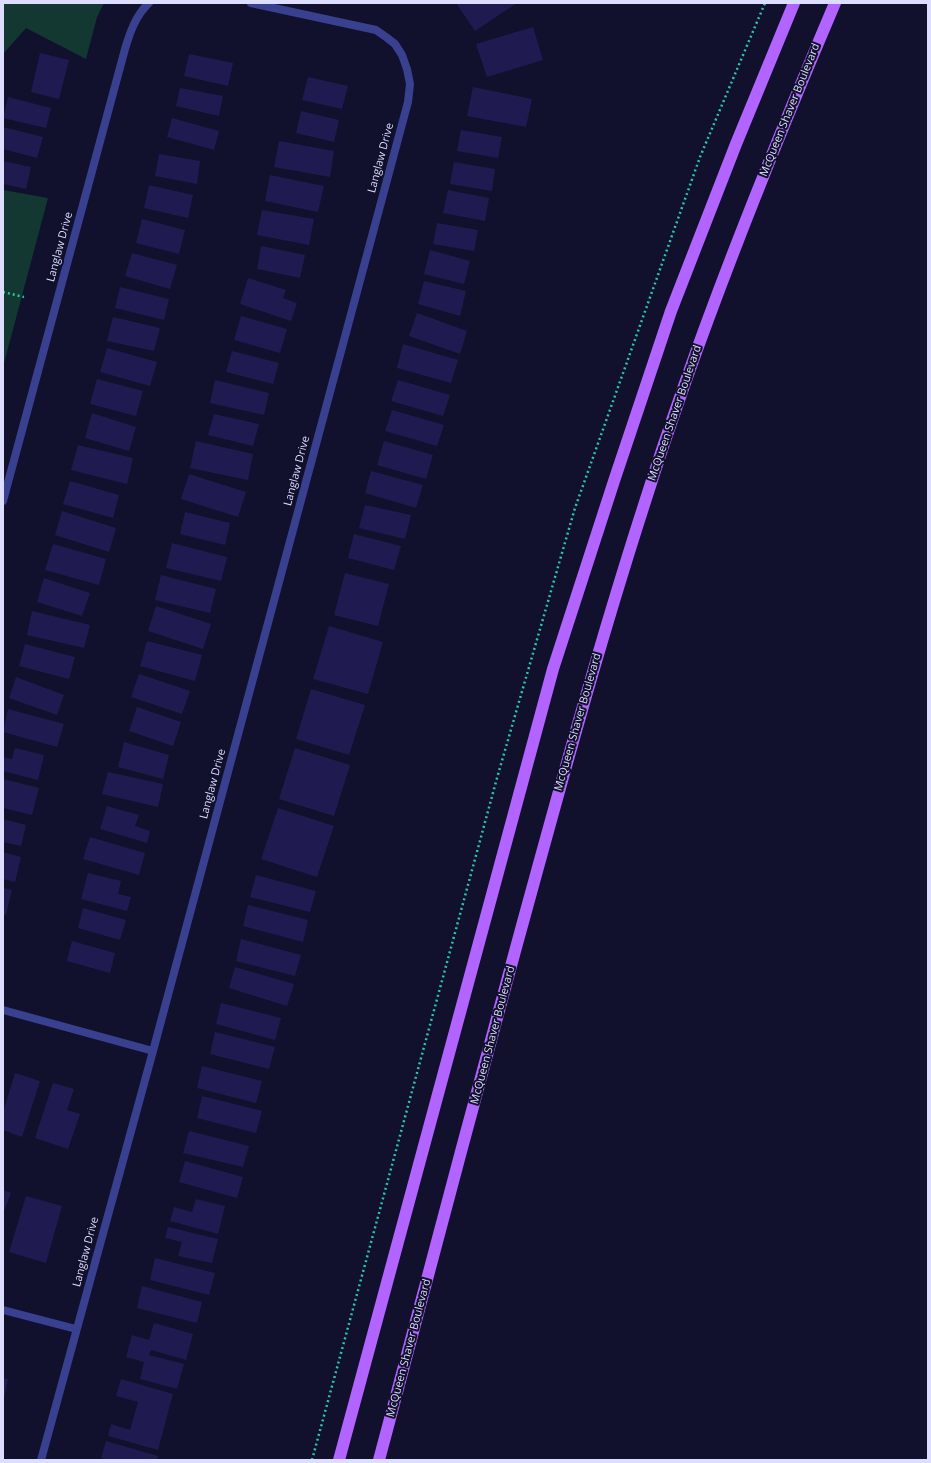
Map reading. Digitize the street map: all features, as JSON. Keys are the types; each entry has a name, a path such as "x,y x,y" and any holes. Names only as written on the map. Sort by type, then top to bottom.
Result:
{"main road":[{"path":"339,1460 553,669 671,312 736,144 794,3"},
{"name":"McQueen Shaver Boulevard","path":"379,1460 553,810 599,651 645,503 709,316 789,110 835,3"}],"street":[{"name":"Langlaw Drive","path":"3,501 125,49 132,27 148,3"},
{"name":"Langlaw Drive","path":"41,1460 153,1051 408,102 410,84 402,55 395,44 376,30 251,3"},
{"path":"3,1010 153,1051"},
{"path":"3,1310 76,1329"}],"path":[{"path":"3,292 24,297"}],"green space":[{"path":"3,3 104,3 97,17 86,59 26,28 3,54"},
{"path":"3,190 48,198 3,367"}],"building":[{"path":"456,3 517,3 475,31"},
{"path":"533,27 543,60 487,77 476,44"},
{"path":"40,53 69,60 59,99 31,92"},
{"path":"189,54 233,63 228,86 184,76"},
{"path":"308,77 348,86 342,109 302,100"},
{"path":"473,87 532,99 526,127 467,116"},
{"path":"180,88 223,96 219,116 176,106"},
{"path":"8,97 51,108 46,128 3,118"},
{"path":"301,111 339,120 334,142 296,133"},
{"path":"172,118 219,131 214,150 167,137"},
{"path":"3,127 43,137 37,158 3,149"},
{"path":"461,130 502,137 498,158 457,151"},
{"path":"279,141 334,151 330,177 274,167"},
{"path":"159,154 200,161 197,184 155,176"},
{"path":"3,161 31,167 26,189 3,184"},
{"path":"454,162 495,169 492,191 450,184"},
{"path":"270,175 324,186 318,212 265,201"},
{"path":"149,185 193,195 188,218 144,208"},
{"path":"448,190 489,198 485,221 443,213"},
{"path":"262,210 314,219 309,245 257,235"},
{"path":"142,219 185,230 179,254 136,243"},
{"path":"437,223 478,230 474,251 433,244"},
{"path":"261,246 305,255 300,278 257,269"},
{"path":"430,250 470,261 464,284 424,274"},
{"path":"132,253 177,265 170,289 125,276"},
{"path":"248,278 286,290 283,298 297,303 291,321 240,304"},
{"path":"424,281 466,291 460,316 418,304"},
{"path":"120,287 169,299 164,320 115,308"},
{"path":"417,313 467,331 460,354 409,336"},
{"path":"241,316 287,329 280,353 234,340"},
{"path":"113,317 160,328 154,351 107,341"},
{"path":"403,344 458,360 451,383 397,368"},
{"path":"107,348 157,362 150,386 100,372"},
{"path":"232,351 279,363 273,384 226,372"},
{"path":"97,379 143,391 136,416 90,404"},
{"path":"215,380 269,393 264,415 210,403"},
{"path":"398,380 450,395 443,416 391,401"},
{"path":"392,410 444,425 437,446 385,431"},
{"path":"92,413 136,427 129,451 85,438"},
{"path":"214,414 259,424 253,446 208,435"},
{"path":"196,441 253,454 248,480 190,468"},
{"path":"384,441 433,455 426,479 377,465"},
{"path":"78,445 133,458 127,484 71,470"},
{"path":"371,471 423,485 416,508 365,493"},
{"path":"189,474 246,492 238,517 181,499"},
{"path":"70,481 119,495 113,518 63,504"},
{"path":"365,505 411,515 405,539 359,528"},
{"path":"62,511 116,528 109,552 55,535"},
{"path":"185,512 230,523 225,545 180,534"},
{"path":"354,534 401,546 394,570 348,558"},
{"path":"172,543 227,557 221,581 166,568"},
{"path":"53,544 106,559 99,585 45,570"},
{"path":"345,573 389,584 378,626 334,615"},
{"path":"161,575 216,589 210,613 155,600"},
{"path":"44,578 90,593 82,616 37,602"},
{"path":"156,606 211,624 203,649 148,631"},
{"path":"32,611 90,625 84,648 27,635"},
{"path":"329,626 383,642 368,694 313,679"},
{"path":"147,641 202,655 195,681 140,666"},
{"path":"25,644 75,657 69,679 19,666"},
{"path":"139,674 190,691 182,714 131,697"},
{"path":"16,677 64,695 57,715 9,698"},
{"path":"311,689 365,705 349,755 296,739"},
{"path":"137,707 181,722 173,746 129,731"},
{"path":"8,709 64,724 57,747 3,732"},
{"path":"124,742 169,755 163,779 118,767"},
{"path":"15,748 44,755 38,780 3,771 3,757 12,759"},
{"path":"295,748 350,765 334,816 279,799"},
{"path":"108,772 163,784 158,807 102,794"},
{"path":"3,779 39,788 32,815 3,808"},
{"path":"107,806 139,815 135,826 150,831 147,843 100,829"},
{"path":"278,808 334,826 317,877 261,859"},
{"path":"3,819 26,825 21,846 3,842"},
{"path":"90,837 145,853 139,875 83,859"},
{"path":"3,852 21,857 15,882 3,879"},
{"path":"88,873 121,881 118,894 131,897 127,911 81,899"},
{"path":"256,875 316,891 310,912 250,897"},
{"path":"3,888 12,890 6,915 3,914"},
{"path":"248,905 308,920 303,942 243,926"},
{"path":"83,908 126,920 120,940 78,928"},
{"path":"241,939 301,955 295,976 236,961"},
{"path":"72,941 115,953 110,973 67,961"},
{"path":"235,967 294,984 287,1006 229,988"},
{"path":"221,1003 281,1018 275,1040 216,1024"},
{"path":"215,1032 275,1047 269,1069 210,1054"},
{"path":"202,1066 262,1081 256,1103 197,1088"},
{"path":"15,1073 40,1081 22,1137 3,1130 3,1112"},
{"path":"53,1083 74,1089 67,1110 80,1114 68,1149 35,1138"},
{"path":"202,1096 262,1111 256,1133 197,1118"},
{"path":"189,1131 249,1146 243,1167 183,1153"},
{"path":"185,1161 243,1177 237,1198 179,1182"},
{"path":"3,1190 11,1193 3,1214"},
{"path":"26,1196 62,1206 46,1263 9,1252"},
{"path":"196,1199 225,1206 218,1234 170,1221 174,1207 192,1212"},
{"path":"168,1227 218,1239 212,1263 178,1256 182,1242 165,1238"},
{"path":"155,1258 215,1273 209,1295 150,1280"},
{"path":"142,1286 202,1302 197,1323 137,1308"},
{"path":"154,1323 193,1334 186,1360 151,1350 149,1355 184,1364 177,1389 140,1379 144,1362 126,1357 132,1335 149,1340"},
{"path":"3,1378 8,1379 4,1399 3,1399"},
{"path":"121,1379 173,1394 158,1450 108,1436 111,1424 130,1430 138,1402 116,1396"},
{"path":"106,1441 158,1456 157,1460 109,1460 101,1458"}]}
